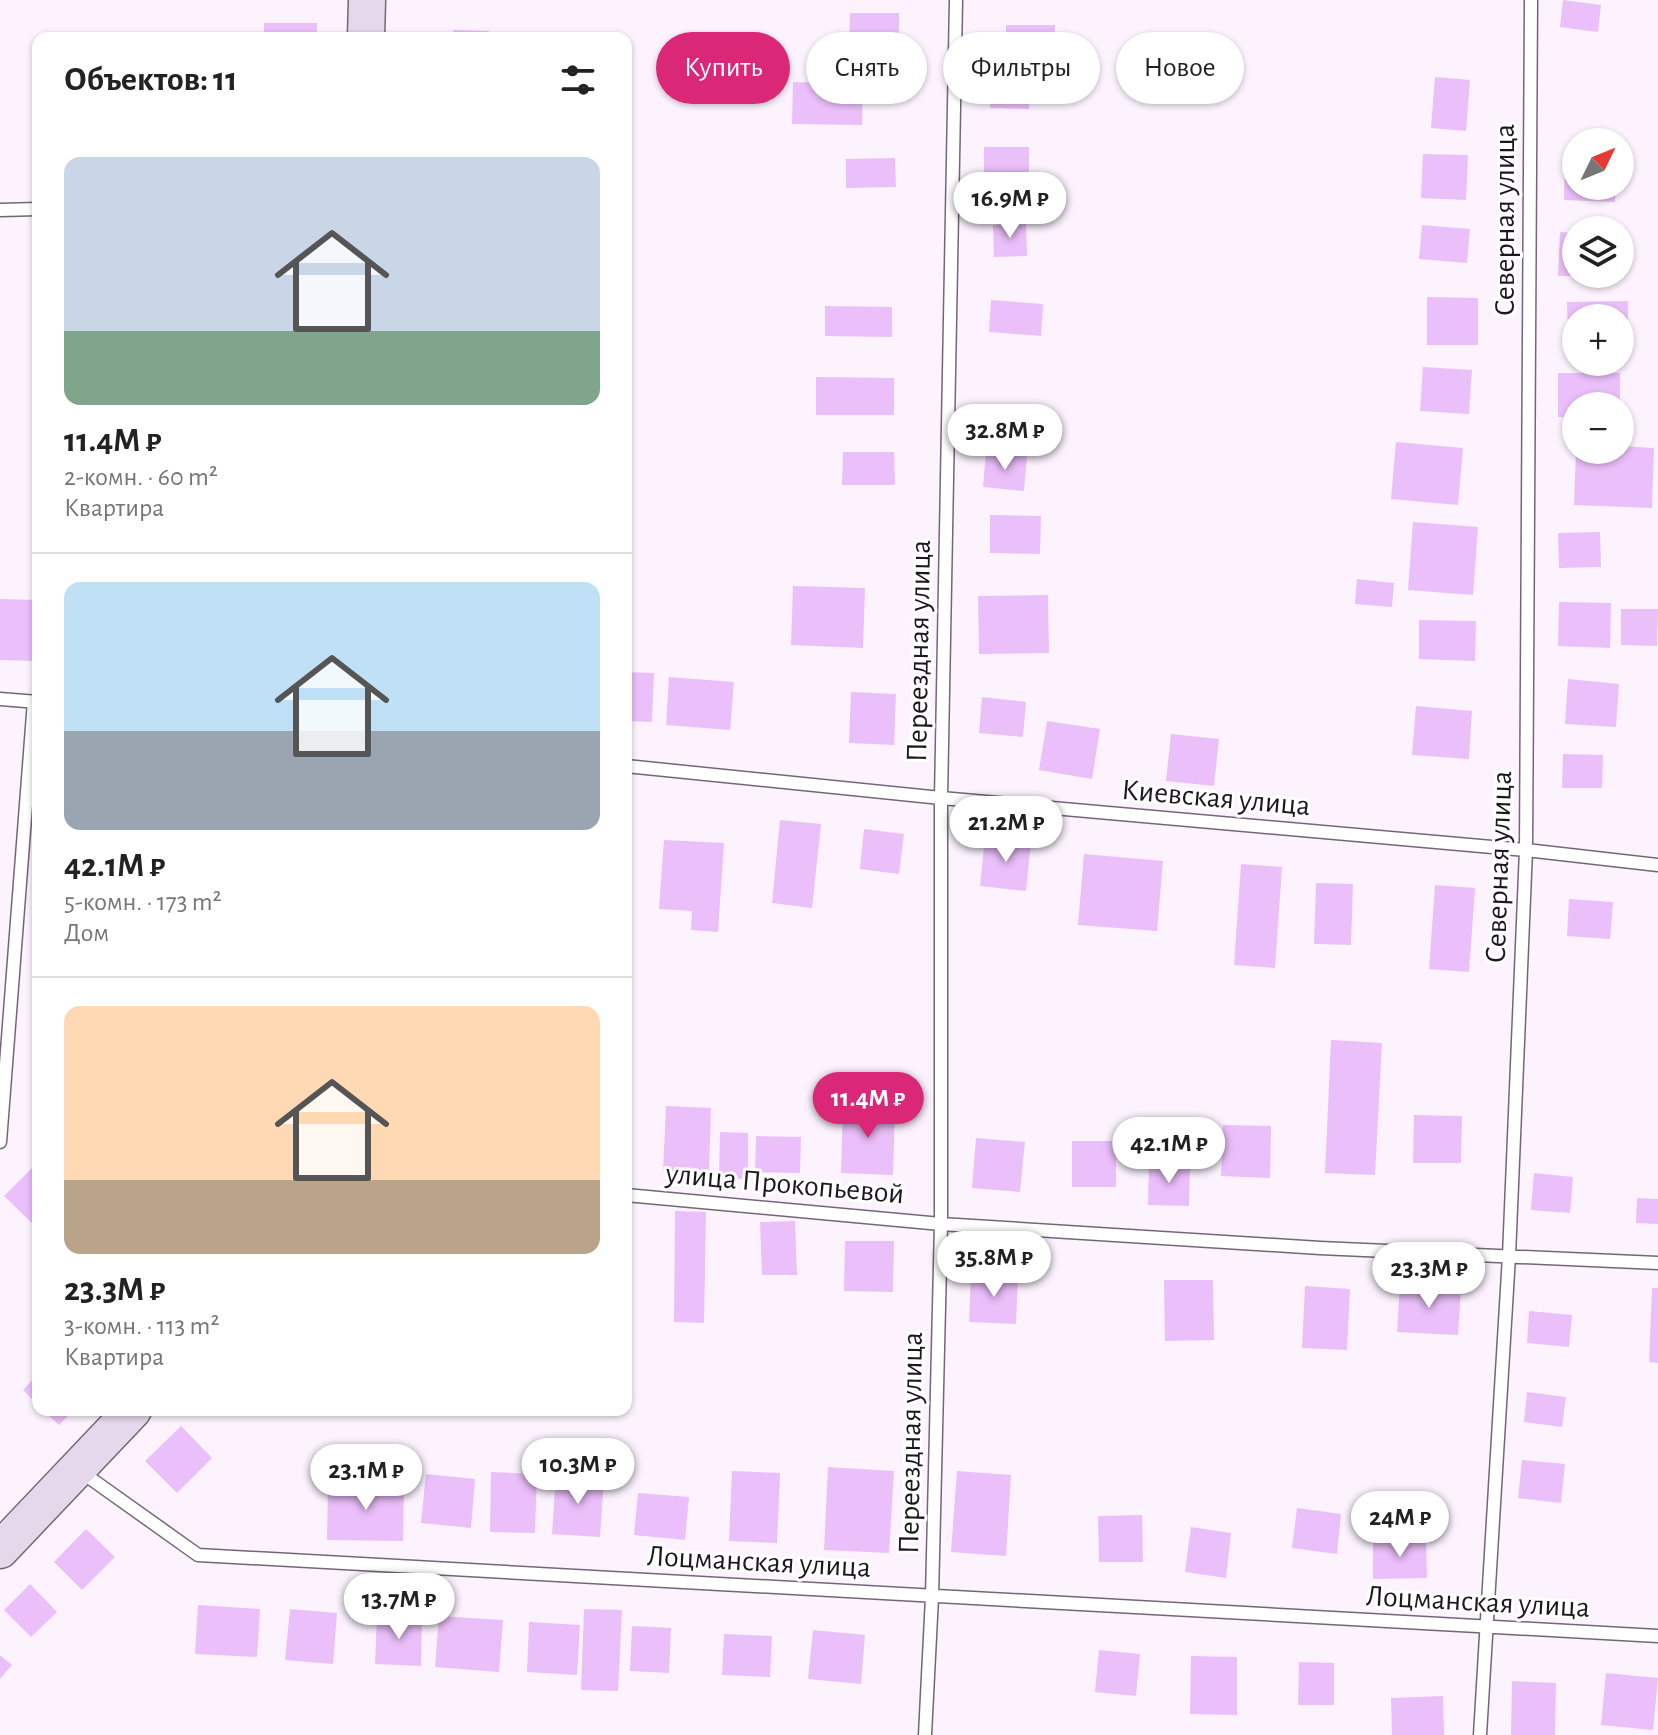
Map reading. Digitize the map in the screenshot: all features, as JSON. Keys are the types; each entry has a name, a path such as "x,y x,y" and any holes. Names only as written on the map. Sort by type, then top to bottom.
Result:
{"main road":[{"path":"366,32 367,0"},
{"path":"0,1550 127,1416"}],"lane":[{"name":"Переездная улица","path":"925,1735 932,1597 941,1224 941,798 956,0"},
{"name":"Северная улица","path":"1480,1735 1509,1256 1526,850 1531,0"},
{"path":"0,210 32,209"},
{"path":"0,699 32,702"},
{"path":"0,1142 32,751"},
{"name":"Киевская улица","path":"632,767 1658,865"},
{"name":"улица Прокопьевой","path":"632,1196 941,1224 1320,1248 1658,1263"},
{"name":"Лоцманская улица","path":"77,1469 198,1555 1658,1636"}],"building":[{"path":"1563,0 1601,5 1598,32 1560,27"},
{"path":"850,13 899,13 899,32 850,32"},
{"path":"264,23 317,23 317,32 264,32"},
{"path":"1006,25 1055,25 1055,32 1006,32"},
{"path":"453,30 489,31 489,32"},
{"path":"1435,77 1470,80 1466,131 1431,128"},
{"path":"793,82 806,82 806,104 863,104 862,125 792,124"},
{"path":"990,104 1029,104 1029,109 990,108"},
{"path":"984,147 1029,147 1029,204 984,203"},
{"path":"1423,154 1468,155 1466,200 1421,198"},
{"path":"895,158 896,187 846,188 846,159"},
{"path":"1564,200 1615,200 1615,202"},
{"path":"1026,224 1027,256 994,257 993,225"},
{"path":"1422,225 1470,229 1467,263 1419,259"},
{"path":"1560,232 1562,232 1562,276 1558,276"},
{"path":"1427,297 1478,298 1478,345 1427,345"},
{"path":"991,300 1043,304 1041,336 989,332"},
{"path":"1628,301 1628,304 1567,304"},
{"path":"825,306 892,307 892,337 825,336"},
{"path":"1423,367 1472,370 1469,414 1420,411"},
{"path":"1558,373 1562,376 1620,376 1620,392 1562,392 1562,417 1558,417"},
{"path":"816,377 894,378 894,415 816,415"},
{"path":"1396,442 1463,448 1458,505 1391,499"},
{"path":"1634,447 1654,448 1652,508 1574,505 1575,464 1634,464"},
{"path":"843,452 894,452 895,485 842,485"},
{"path":"986,452 1027,456 1024,491 983,487"},
{"path":"990,515 1041,516 1040,554 990,553"},
{"path":"1413,522 1478,527 1473,595 1408,590"},
{"path":"1600,532 1601,567 1559,568 1558,533"},
{"path":"1357,579 1394,583 1392,607 1355,604"},
{"path":"793,586 865,588 863,648 791,645"},
{"path":"1048,595 1049,653 979,654 978,596"},
{"path":"0,599 32,600 32,661 0,660"},
{"path":"1559,602 1611,603 1610,648 1558,646"},
{"path":"1621,609 1658,609 1657,646 1621,645"},
{"path":"1419,620 1476,621 1475,661 1419,659"},
{"path":"632,672 654,673 652,722 632,721"},
{"path":"669,677 734,682 730,730 666,725"},
{"path":"1568,679 1619,684 1616,727 1565,724"},
{"path":"851,692 896,694 894,745 849,743"},
{"path":"982,697 1026,702 1023,737 979,733"},
{"path":"1416,706 1472,711 1469,759 1412,755"},
{"path":"1047,721 1100,729 1092,779 1039,770"},
{"path":"1171,734 1219,739 1214,786 1166,781"},
{"path":"1563,754 1603,755 1602,788 1562,788"},
{"path":"780,820 821,824 812,908 772,903"},
{"path":"864,829 904,834 899,874 860,869"},
{"path":"985,837 1031,842 1026,891 980,886"},
{"path":"664,840 724,843 718,932 691,930 692,911 659,909"},
{"path":"1084,854 1163,861 1157,931 1078,925"},
{"path":"1241,864 1282,867 1275,968 1234,965"},
{"path":"1316,883 1353,884 1351,945 1314,944"},
{"path":"1435,885 1475,888 1469,972 1429,969"},
{"path":"1569,899 1613,902 1610,939 1567,936"},
{"path":"1331,1040 1382,1043 1375,1175 1325,1173"},
{"path":"666,1106 711,1108 709,1173 663,1171"},
{"path":"843,1106 895,1108 893,1175 841,1173"},
{"path":"1414,1115 1462,1116 1461,1163 1413,1163"},
{"path":"1223,1125 1271,1126 1270,1178 1221,1176"},
{"path":"720,1132 748,1133 748,1179 719,1179"},
{"path":"756,1136 801,1137 800,1173 755,1172"},
{"path":"976,1138 1025,1142 1020,1192 972,1188"},
{"path":"1072,1141 1116,1141 1116,1187 1072,1187"},
{"path":"1149,1163 1190,1165 1189,1206 1148,1205"},
{"path":"32,1168 32,1223 4,1196"},
{"path":"1534,1173 1573,1177 1570,1213 1531,1210"},
{"path":"1637,1198 1658,1199 1658,1224 1636,1223"},
{"path":"675,1211 706,1212 704,1323 674,1322"},
{"path":"795,1221 797,1275 762,1275 760,1222"},
{"path":"845,1241 894,1241 893,1292 844,1291"},
{"path":"971,1274 1018,1276 1016,1324 969,1322"},
{"path":"1164,1280 1213,1280 1214,1340 1165,1341"},
{"path":"1400,1285 1461,1288 1458,1335 1397,1332"},
{"path":"1305,1286 1350,1289 1347,1350 1302,1348"},
{"path":"1652,1288 1658,1288 1658,1363 1649,1362"},
{"path":"1529,1311 1572,1315 1569,1347 1527,1343"},
{"path":"32,1380 32,1399 23,1390"},
{"path":"1527,1392 1566,1397 1562,1427 1524,1422"},
{"path":"49,1416 68,1416 59,1425"},
{"path":"181,1426 212,1458 177,1493 145,1461"},
{"path":"1522,1460 1565,1464 1561,1503 1518,1498"},
{"path":"828,1467 894,1471 889,1553 824,1550"},
{"path":"732,1471 780,1473 777,1543 729,1541"},
{"path":"957,1471 1011,1475 1006,1556 951,1552"},
{"path":"491,1472 537,1474 535,1533 490,1532"},
{"path":"426,1474 475,1479 471,1528 421,1523"},
{"path":"556,1475 604,1478 600,1537 552,1534"},
{"path":"328,1483 404,1484 403,1541 327,1540"},
{"path":"638,1493 689,1497 685,1540 634,1535"},
{"path":"1297,1508 1341,1514 1337,1554 1292,1548"},
{"path":"1142,1515 1143,1562 1099,1562 1098,1516"},
{"path":"1191,1527 1231,1533 1226,1578 1185,1572"},
{"path":"86,1529 115,1557 82,1590 54,1562"},
{"path":"1426,1539 1427,1578 1373,1579 1373,1540"},
{"path":"30,1584 57,1612 31,1637 4,1610"},
{"path":"198,1605 260,1609 257,1657 195,1654"},
{"path":"290,1609 337,1613 333,1664 285,1660"},
{"path":"584,1609 622,1610 618,1691 581,1690"},
{"path":"377,1616 422,1618 421,1666 375,1664"},
{"path":"439,1616 503,1620 499,1672 435,1667"},
{"path":"529,1622 580,1625 577,1675 527,1672"},
{"path":"632,1626 671,1628 669,1673 630,1671"},
{"path":"813,1630 865,1635 861,1684 808,1679"},
{"path":"724,1634 772,1636 770,1677 722,1675"},
{"path":"1099,1650 1140,1654 1136,1696 1095,1692"},
{"path":"0,1655 12,1665 0,1679"},
{"path":"1191,1656 1237,1657 1237,1715 1190,1714"},
{"path":"1299,1662 1334,1663 1334,1705 1298,1705"},
{"path":"1606,1673 1658,1678 1653,1730 1601,1725"},
{"path":"1512,1681 1556,1683 1555,1735 1511,1735"},
{"path":"1443,1696 1444,1735 1392,1735 1391,1698"}]}
